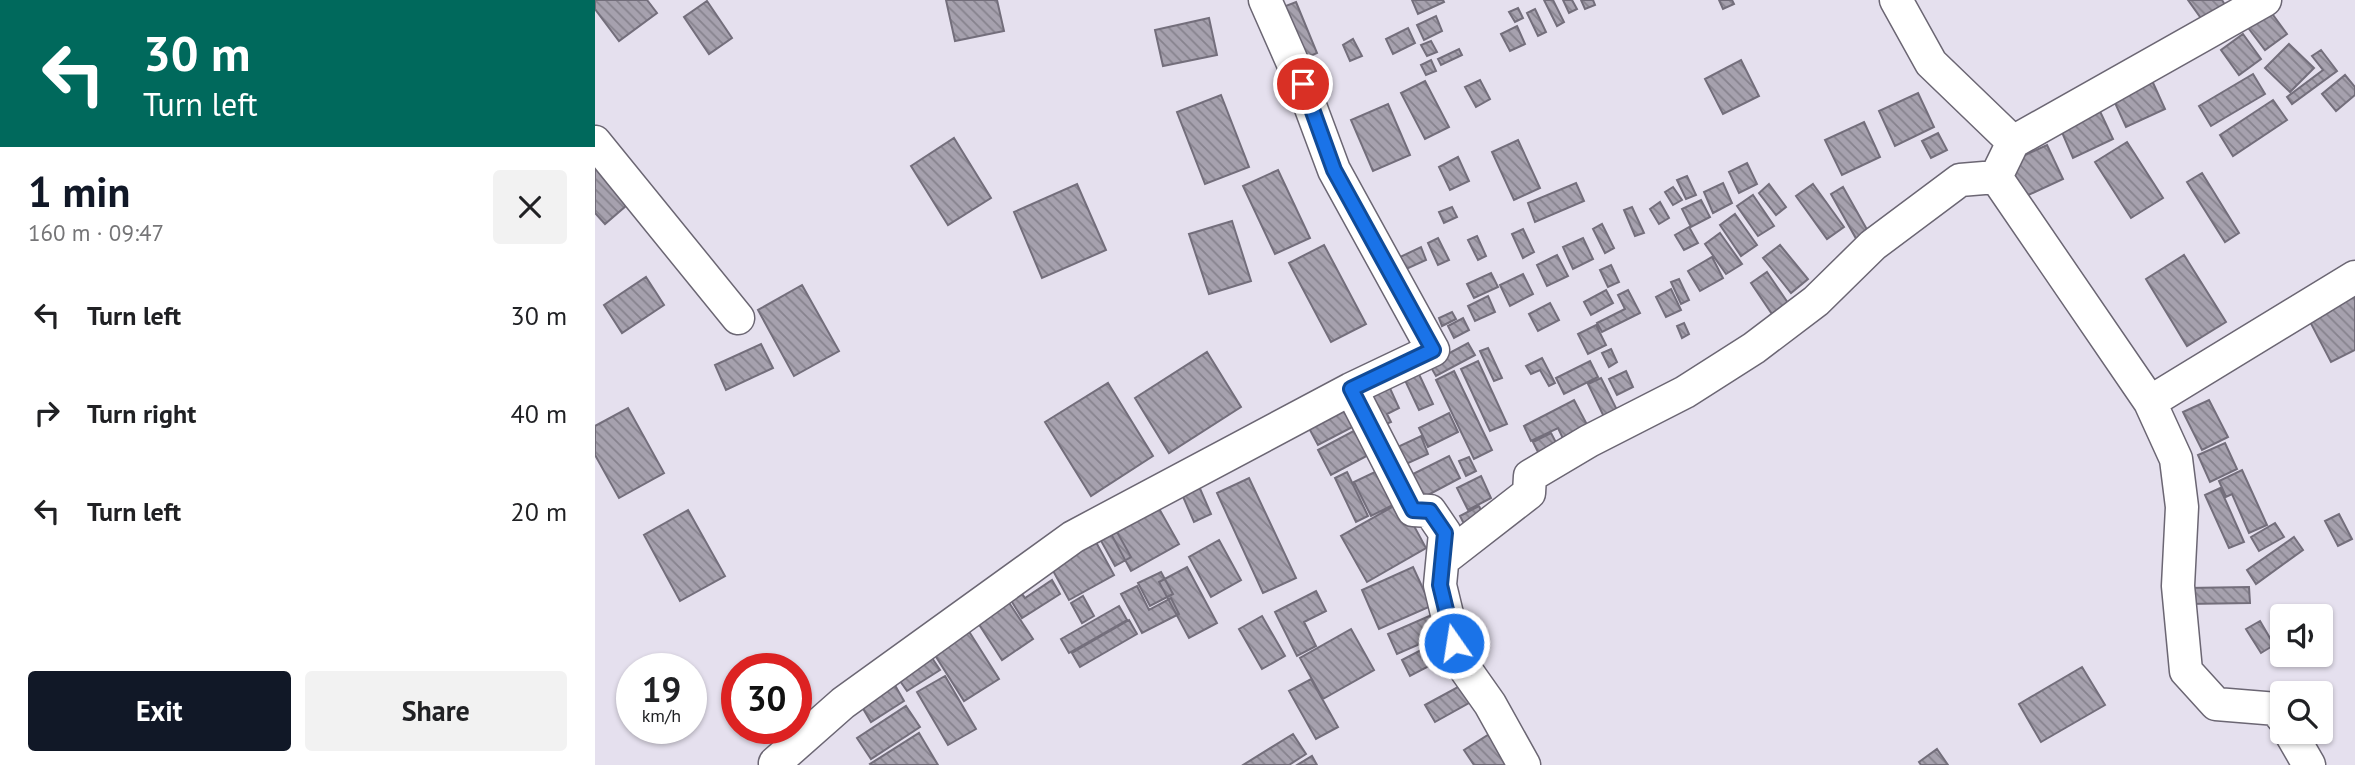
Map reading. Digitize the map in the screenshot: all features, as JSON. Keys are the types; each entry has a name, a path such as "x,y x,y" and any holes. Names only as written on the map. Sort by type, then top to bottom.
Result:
{"street":[{"path":"774,764 843,704 1073,537 1351,389 1433,350 1334,170 1303,84 1265,0"},
{"path":"1896,0 1931,63 2013,142"},
{"path":"1996,177 2013,142 2265,0"},
{"path":"595,142 738,318"},
{"path":"1444,559 1529,493 1530,476 1589,440 1685,392 1754,348 1817,301 1873,246 1960,180 1996,177"},
{"path":"1996,177 2150,402 2176,460 2182,507 2178,586 2186,671 2216,704 2270,708"},
{"path":"2150,402 2355,277"},
{"path":"1351,389 1413,510 1430,511 1445,533 1440,585 1454,643 1467,670 1490,704 1524,765"},
{"path":"2297,744 2309,765"}],"building":[{"path":"595,0 647,0 657,13 619,41 595,9"},
{"path":"946,0 997,0 1004,31 955,41"},
{"path":"1412,0 1443,0 1444,2 1418,14"},
{"path":"1544,0 1553,0 1564,22 1557,26"},
{"path":"1563,0 1572,0 1577,9 1569,13"},
{"path":"1581,0 1593,0 1595,5 1585,9"},
{"path":"1719,0 1732,0 1734,4 1723,9"},
{"path":"2188,0 2222,0 2225,5 2203,21"},
{"path":"707,1 732,38 709,54 684,17"},
{"path":"1296,2 1317,53 1304,59 1283,7"},
{"path":"1518,8 1523,18 1515,22 1509,12"},
{"path":"2268,8 2287,34 2265,50 2246,25"},
{"path":"1535,9 1546,32 1538,36 1527,13"},
{"path":"1436,16 1442,31 1424,40 1417,25"},
{"path":"1209,18 1217,55 1163,66 1155,30"},
{"path":"1517,26 1525,44 1510,51 1501,34"},
{"path":"1408,28 1415,43 1393,54 1386,39"},
{"path":"2243,34 2261,59 2239,75 2221,50"},
{"path":"1353,39 1362,56 1350,61 1343,45"},
{"path":"1431,41 1437,52 1427,56 1421,45"},
{"path":"2289,44 2314,68 2290,92 2265,68"},
{"path":"1459,49 1462,55 1441,65 1438,59"},
{"path":"2321,50 2337,71 2292,104 2287,97 2323,70 2312,56"},
{"path":"1431,60 1436,71 1426,75 1421,65"},
{"path":"1741,60 1759,96 1723,114 1705,79"},
{"path":"2149,74 2165,109 2126,127 2110,92"},
{"path":"2253,74 2265,94 2211,126 2199,106"},
{"path":"2345,75 2355,87 2355,95 2336,111 2322,94"},
{"path":"1480,80 1490,99 1476,107 1465,87"},
{"path":"1425,81 1449,127 1425,139 1401,93"},
{"path":"1918,93 1934,127 1895,146 1879,111"},
{"path":"1221,95 1249,167 1205,184 1177,112"},
{"path":"2273,100 2287,120 2233,156 2220,135"},
{"path":"1388,104 1410,155 1373,171 1351,120"},
{"path":"2097,105 2113,139 2073,158 2058,123"},
{"path":"1864,122 1880,157 1842,175 1825,140"},
{"path":"1938,133 1947,150 1931,158 1922,141"},
{"path":"954,138 991,198 948,225 911,166"},
{"path":"1518,140 1540,188 1514,200 1492,152"},
{"path":"2127,142 2163,198 2131,218 2095,162"},
{"path":"2047,145 2063,179 2024,197 2008,163"},
{"path":"595,154 641,193 605,224 595,213"},
{"path":"1458,157 1469,181 1450,190 1439,167"},
{"path":"1747,163 1757,184 1739,193 1729,172"},
{"path":"1278,170 1310,238 1275,254 1243,186"},
{"path":"2202,173 2239,233 2225,242 2187,182"},
{"path":"1687,176 1696,195 1686,199 1677,180"},
{"path":"1576,183 1584,201 1535,222 1528,203"},
{"path":"1723,183 1732,203 1713,213 1704,192"},
{"path":"1077,184 1106,250 1042,278 1014,212"},
{"path":"1769,184 1786,207 1776,215 1759,193"},
{"path":"1813,184 1844,227 1827,239 1796,196"},
{"path":"1673,187 1682,200 1673,205 1665,192"},
{"path":"1843,187 1870,235 1858,242 1831,194"},
{"path":"1753,195 1774,226 1758,236 1737,206"},
{"path":"1701,200 1710,217 1691,227 1682,209"},
{"path":"1660,202 1669,218 1659,224 1650,209"},
{"path":"1452,207 1457,217 1444,223 1439,212"},
{"path":"1632,207 1644,233 1635,236 1624,210"},
{"path":"1735,214 1757,245 1741,256 1720,225"},
{"path":"1232,221 1251,281 1209,294 1189,234"},
{"path":"1602,224 1614,248 1605,253 1593,229"},
{"path":"1689,227 1698,243 1684,250 1675,235"},
{"path":"1523,229 1534,252 1523,258 1512,234"},
{"path":"1720,233 1742,264 1726,274 1705,244"},
{"path":"1477,236 1486,256 1478,260 1468,240"},
{"path":"1438,238 1449,260 1438,265 1428,243"},
{"path":"1583,238 1593,259 1573,269 1563,247"},
{"path":"1324,245 1366,324 1331,342 1289,263"},
{"path":"1780,245 1808,279 1791,293 1763,258"},
{"path":"1421,247 1426,260 1404,270 1398,258"},
{"path":"1557,255 1568,276 1547,286 1537,265"},
{"path":"2184,255 2226,322 2187,346 2146,279"},
{"path":"1712,257 1723,278 1700,291 1688,271"},
{"path":"1611,265 1619,282 1608,287 1600,270"},
{"path":"1767,272 1788,303 1772,314 1751,283"},
{"path":"1491,273 1498,287 1474,298 1467,284"},
{"path":"1523,274 1533,294 1510,306 1500,285"},
{"path":"646,277 664,305 622,333 604,305"},
{"path":"1679,279 1689,300 1681,304 1671,282"},
{"path":"802,285 839,351 794,376 758,310"},
{"path":"1671,289 1681,310 1666,317 1656,297"},
{"path":"1606,290 1613,303 1591,315 1584,302"},
{"path":"1628,290 1640,313 1602,332 1597,323 1625,309 1618,295"},
{"path":"2351,291 2355,299 2355,350 2331,362 2306,314"},
{"path":"1488,296 1495,312 1475,321 1468,306"},
{"path":"1550,303 1559,320 1538,331 1529,314"},
{"path":"1452,312 1456,319 1442,326 1439,318"},
{"path":"1463,318 1469,330 1454,338 1448,326"},
{"path":"1684,323 1689,334 1682,338 1677,326"},
{"path":"1596,325 1606,345 1588,354 1578,334"},
{"path":"1468,343 1475,355 1436,376 1429,364"},
{"path":"761,344 773,368 726,390 715,365"},
{"path":"1488,348 1502,378 1494,381 1480,351"},
{"path":"1611,349 1617,362 1609,367 1602,353"},
{"path":"1207,352 1241,407 1169,453 1135,398"},
{"path":"1542,358 1555,383 1549,386 1540,370 1531,374 1526,366"},
{"path":"1478,361 1507,424 1490,431 1461,369"},
{"path":"1590,361 1598,377 1564,394 1556,378"},
{"path":"1417,370 1433,404 1419,410 1403,376"},
{"path":"1454,371 1492,450 1474,459 1436,380"},
{"path":"1626,371 1633,387 1617,395 1609,379"},
{"path":"1601,378 1618,412 1605,419 1588,384"},
{"path":"1108,383 1153,456 1091,496 1045,422"},
{"path":"1388,384 1399,408 1387,414 1391,422 1376,428 1361,397"},
{"path":"1346,397 1360,423 1318,445 1304,419"},
{"path":"1574,400 1593,436 1568,449 1558,428 1531,441 1524,426"},
{"path":"2209,400 2228,437 2202,450 2183,412"},
{"path":"628,408 664,473 619,498 595,455 595,426"},
{"path":"1449,413 1458,432 1428,447 1419,428"},
{"path":"1361,427 1374,452 1331,475 1318,450"},
{"path":"1551,433 1562,454 1544,464 1533,442"},
{"path":"1421,436 1428,454 1395,469 1387,452"},
{"path":"2225,443 2237,469 2210,482 2198,455"},
{"path":"1449,456 1460,478 1415,502 1403,479"},
{"path":"1469,457 1476,471 1466,476 1459,461"},
{"path":"1379,470 1395,504 1371,516 1354,482"},
{"path":"2242,470 2267,525 2249,533 2232,494 2226,497 2219,481"},
{"path":"1347,472 1368,516 1356,522 1335,478"},
{"path":"1481,476 1491,498 1468,510 1457,488"},
{"path":"1249,478 1296,578 1263,593 1217,493"},
{"path":"1198,484 1211,514 1194,522 1181,492"},
{"path":"2220,488 2244,542 2229,548 2205,495"},
{"path":"1401,502 1426,548 1367,582 1341,536"},
{"path":"1157,505 1179,544 1131,571 1110,532"},
{"path":"1479,506 1484,517 1465,526 1460,516"},
{"path":"688,510 725,576 680,601 644,535"},
{"path":"1106,512 1131,557 1115,566 1090,521"},
{"path":"2339,514 2352,539 2338,546 2325,521"},
{"path":"2275,523 2284,537 2259,551 2251,537"},
{"path":"1091,533 1114,575 1069,600 1046,558"},
{"path":"2294,537 2303,550 2256,584 2247,570"},
{"path":"1219,540 1241,580 1211,597 1189,557"},
{"path":"1187,567 1217,623 1189,638 1159,582"},
{"path":"1413,567 1431,606 1379,629 1362,590"},
{"path":"1161,572 1173,594 1150,606 1138,583"},
{"path":"1052,580 1060,594 1022,618 1004,589 1014,582 1025,598"},
{"path":"1137,586 1149,610 1171,598 1179,614 1142,633 1121,594"},
{"path":"2249,587 2250,603 2187,604 2187,588"},
{"path":"1316,591 1326,611 1304,622 1316,646 1297,656 1275,612"},
{"path":"1002,592 1033,639 1002,660 971,612"},
{"path":"1083,596 1094,616 1082,623 1071,603"},
{"path":"1119,606 1127,620 1069,653 1061,639"},
{"path":"1436,613 1445,633 1397,654 1388,634"},
{"path":"1262,616 1285,656 1262,669 1239,629"},
{"path":"1129,620 1137,634 1080,667 1072,653"},
{"path":"2260,621 2270,638 2270,647 2261,653 2246,629"},
{"path":"963,622 999,679 964,701 928,644"},
{"path":"1351,629 1374,670 1323,699 1300,658"},
{"path":"1442,639 1450,655 1410,676 1402,660"},
{"path":"926,649 940,670 907,691 893,671"},
{"path":"2082,667 2105,705 2041,742 2019,704"},
{"path":"889,675 904,701 871,722 855,695"},
{"path":"945,676 976,729 948,745 917,692"},
{"path":"1311,679 1338,727 1316,739 1289,691"},
{"path":"1467,682 1476,699 1435,722 1425,705"},
{"path":"906,706 920,727 871,759 857,738"},
{"path":"1499,728 1517,758 1505,765 1474,765 1464,750"},
{"path":"919,733 938,765 870,764"},
{"path":"1293,734 1306,754 1289,765 1243,765"},
{"path":"1937,749 1948,765 1921,765 1919,762"},
{"path":"1312,756 1317,765 1297,765"}],"route":[{"path":"1303,84 1334,170 1433,350 1351,389 1413,510 1430,511 1445,533 1440,585 1454,643"}]}
